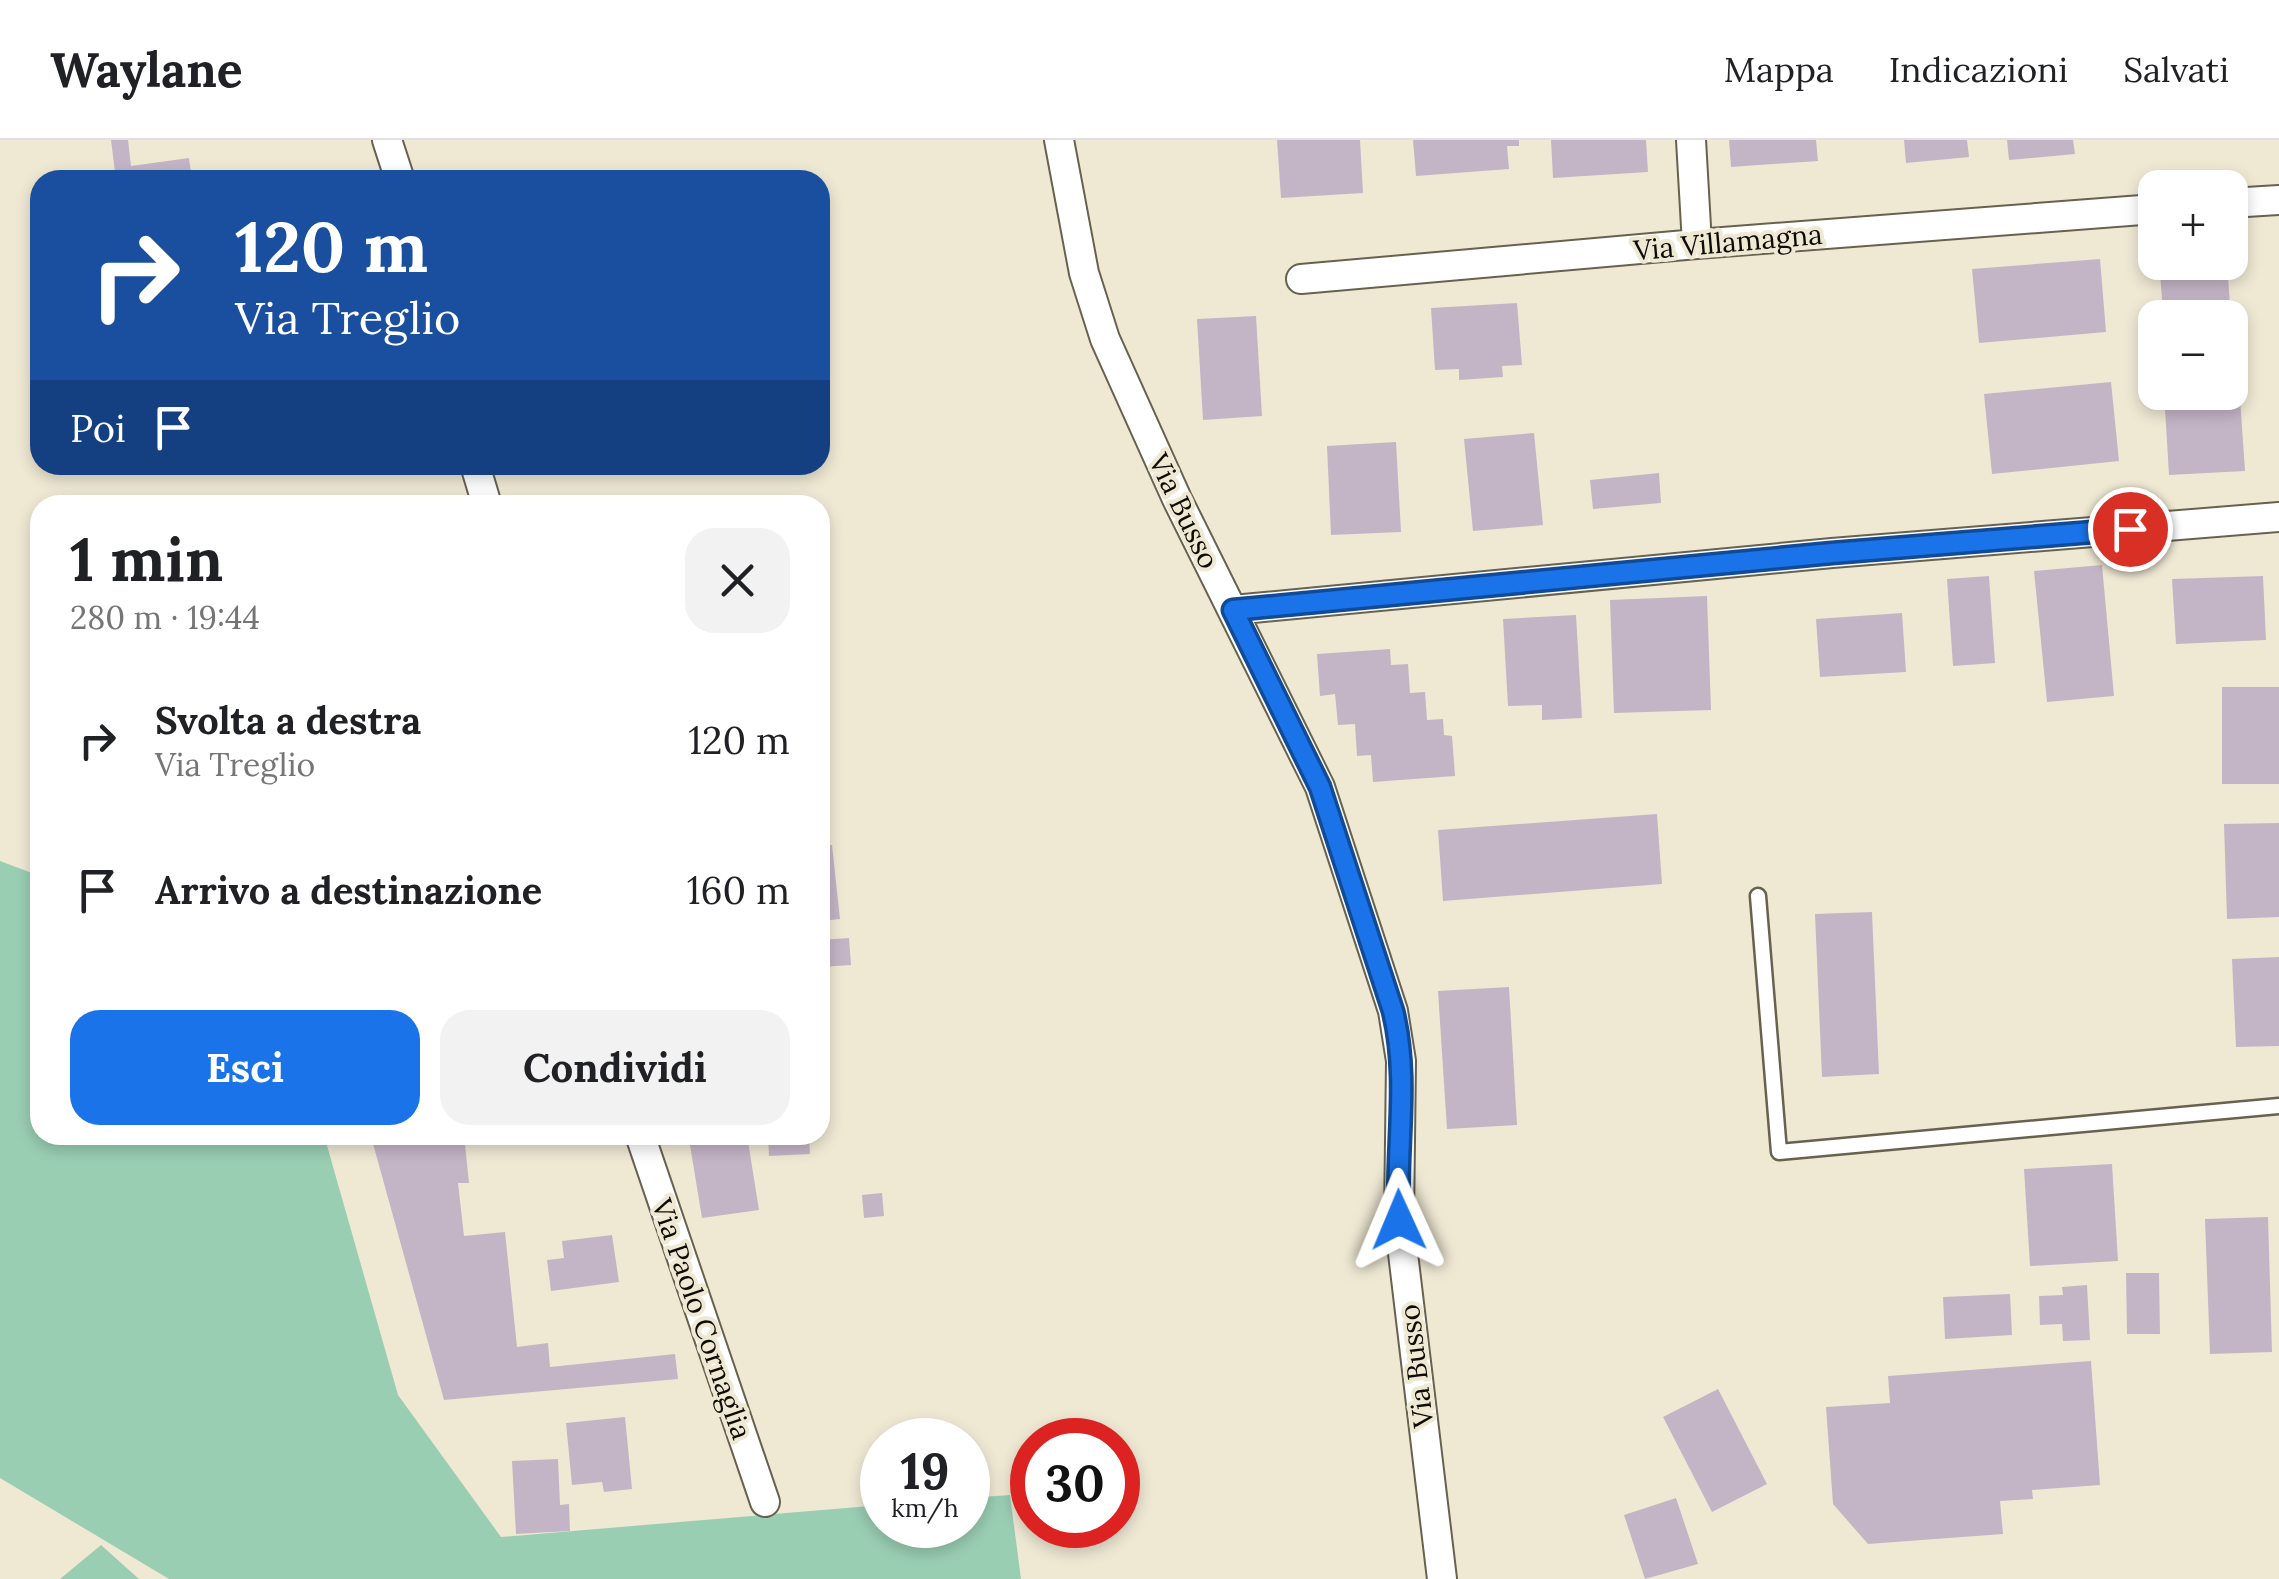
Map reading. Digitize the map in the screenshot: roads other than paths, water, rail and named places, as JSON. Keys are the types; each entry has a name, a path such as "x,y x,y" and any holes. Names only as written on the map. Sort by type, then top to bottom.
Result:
{"street":[{"path":"387,140 397,170"},
{"name":"Via Busso","path":"1059,140 1084,273 1099,322 1177,499 1320,787 1396,1022 1402,1096 1399,1220 1442,1579"},
{"path":"1691,140 1698,244"},
{"path":"2248,203 2279,200"},
{"name":"Via Villamagna","path":"1302,279 2138,210"},
{"path":"1233,610 1832,553 2279,517"},
{"name":"Via Paolo Cornaglia","path":"643,1145 765,1502"}],"lane":[{"path":"1758,896 1778,1152 2279,1106"}]}
